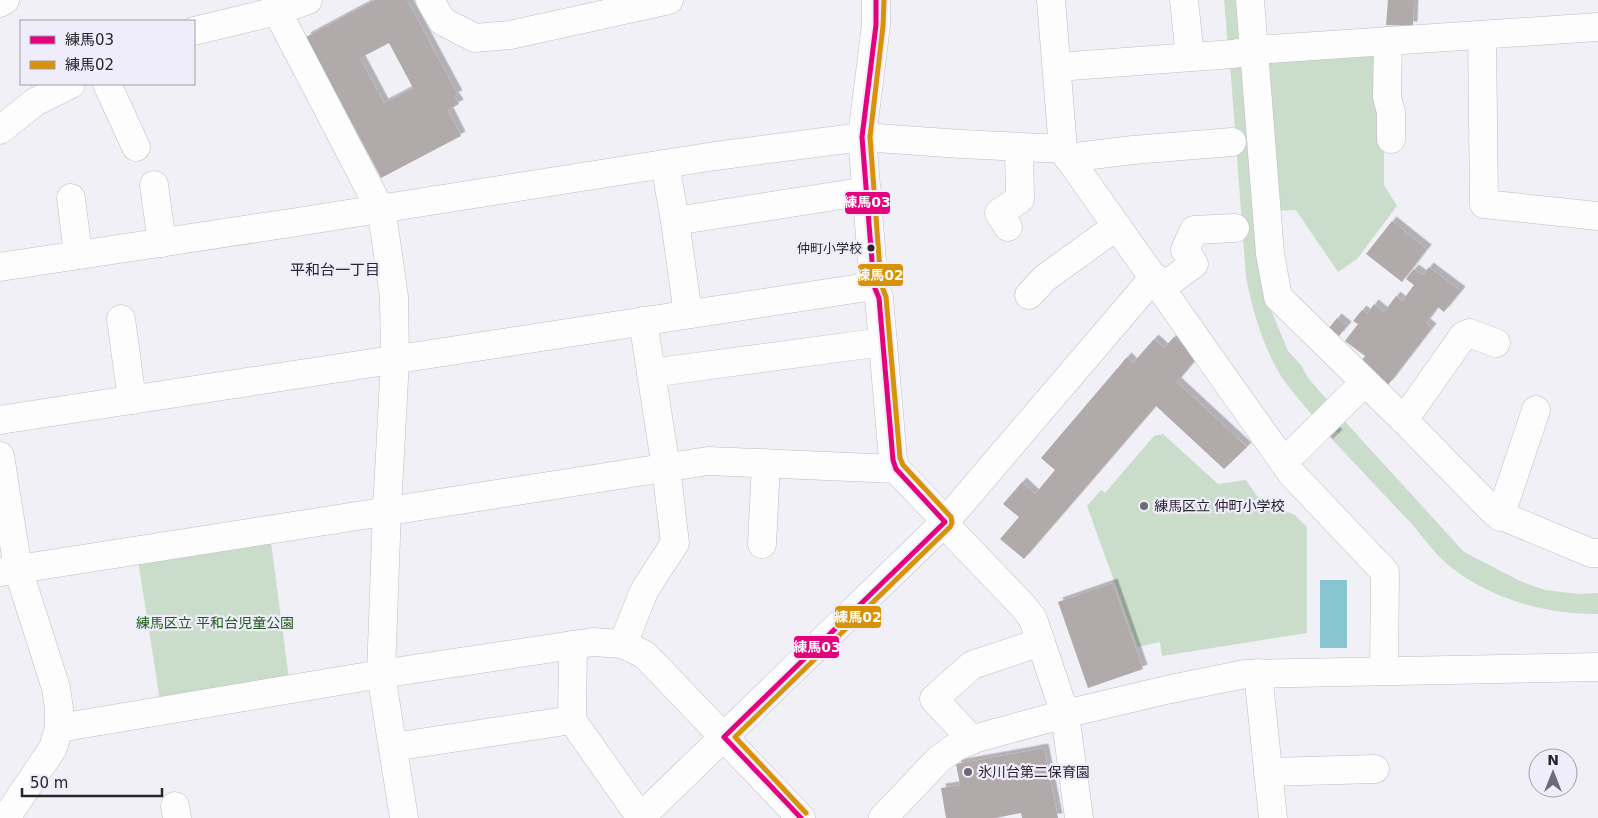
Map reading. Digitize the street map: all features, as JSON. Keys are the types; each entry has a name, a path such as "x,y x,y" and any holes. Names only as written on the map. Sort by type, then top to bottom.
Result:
{"street":[{"path":"0,3 5,0"},
{"path":"195,31 276,5 308,0"},
{"path":"430,0 442,21 475,38 510,34 668,0"},
{"path":"876,0 876,24 862,136 874,286 879,298 893,460 896,469 1033,619 1065,714 1079,818"},
{"path":"1051,0 1065,153 1292,474 1385,572 1384,670"},
{"path":"1184,0 1190,57"},
{"path":"1250,0 1270,254 1278,297 1500,517 1591,553 1598,553"},
{"path":"276,5 380,209 394,297 395,360 381,674 404,818"},
{"path":"1057,67 1244,53 1254,50 1598,27"},
{"path":"1482,35 1484,204 1598,216"},
{"path":"1388,41 1387,97 1391,112 1391,139"},
{"path":"0,130 35,102 69,85"},
{"path":"107,85 136,147"},
{"path":"0,267 715,156 862,136 1065,153 1232,142"},
{"path":"1008,227 999,213 1020,199 1019,148"},
{"path":"666,164 688,314"},
{"path":"154,185 162,243"},
{"path":"675,221 867,191"},
{"path":"71,198 78,256"},
{"path":"1029,295 1045,278 1117,226"},
{"path":"573,644 572,720 641,818 945,522 1157,283 1194,264 1185,250 1194,230 1235,228"},
{"path":"0,420 874,286"},
{"path":"122,319 132,400"},
{"path":"623,644 644,592 675,543 666,468 643,321"},
{"path":"1404,420 1463,336 1469,333 1496,343"},
{"path":"651,373 883,342"},
{"path":"1284,462 1365,382"},
{"path":"1500,517 1536,410"},
{"path":"0,456 9,570 56,688 59,709 59,728 52,748 6,818 0,814"},
{"path":"9,570 708,461 896,469"},
{"path":"762,544 766,463"},
{"path":"59,728 573,644 593,642 623,644 645,655 801,818"},
{"path":"972,740 934,700 972,666 1041,642"},
{"path":"883,818 939,759 956,747 972,740 1065,714 1175,688 1258,673 1598,667"},
{"path":"1258,673 1274,818"},
{"path":"393,747 572,720"},
{"path":"1268,772 1375,769"}],"green space":[{"path":"1224,0 1242,0 1245,43 1228,46"},
{"path":"1376,54 1384,113 1384,185 1397,206 1358,258 1338,272 1296,210 1274,211 1266,60"},
{"path":"1244,63 1269,305 1288,351 1331,404 1314,418 1285,382 1271,358 1256,318 1246,277 1230,64"},
{"path":"1340,416 1464,552 1522,582 1545,590 1579,594 1598,593 1598,614 1560,612 1521,603 1484,588 1452,568 1325,432"},
{"path":"1163,434 1218,484 1246,480 1260,500 1295,515 1307,527 1307,633 1162,656 1160,642 1138,647 1087,506 1101,490 1105,493 1154,436"},
{"name":"練馬区立 平和台児童公園","path":"271,542 289,679 160,701 138,560"}],"water":[{"path":"1320,580 1347,580 1347,648 1320,648"}],"building":[{"path":"375,0 407,0 458,95 454,96 459,104 448,110 461,136 381,178 306,37","holes":["389,43 413,88 384,103 360,58"]},
{"path":"1388,0 1414,0 1413,26 1386,25"},
{"path":"1392,221 1427,249 1402,282 1366,254"},
{"path":"1429,267 1461,291 1444,312 1438,307 1426,323 1432,328 1388,385 1360,363 1365,356 1345,341 1358,324 1353,321 1362,310 1367,314 1374,304 1384,312 1396,296 1402,301 1414,285 1406,279 1414,269 1423,275"},
{"path":"1337,318 1347,326 1339,336 1329,328"},
{"path":"1174,337 1198,357 1177,382 1247,447 1224,469 1156,406 1024,559 1000,539 1019,517 1003,504 1022,482 1035,494 1055,470 1041,458 1127,357 1133,363 1154,339 1164,348"},
{"path":"1331,427 1338,434 1333,439 1326,432"},
{"path":"1113,583 1143,669 1088,688 1058,602"},
{"path":"1044,748 1058,818 1022,818 1021,813 996,818 946,818 941,788 960,785 956,764"}],"transit line":[{"name":"練馬03","path":"801,818 724,737 945,522 896,469 893,460 879,298 874,286 862,137 876,25 876,0"},
{"name":"練馬02","path":"806,813 735,737 952,523 951,517 903,465 900,458 886,297 881,284 870,137 883,26 884,0"}],"place":[{"name":"仲町小学校","path":"871,248"},
{"name":"練馬区立 仲町小学校","path":"1144,506"},
{"name":"氷川台第二保育園","path":"968,772"}],"district":[{"name":"平和台一丁目","path":"335,270"}]}
